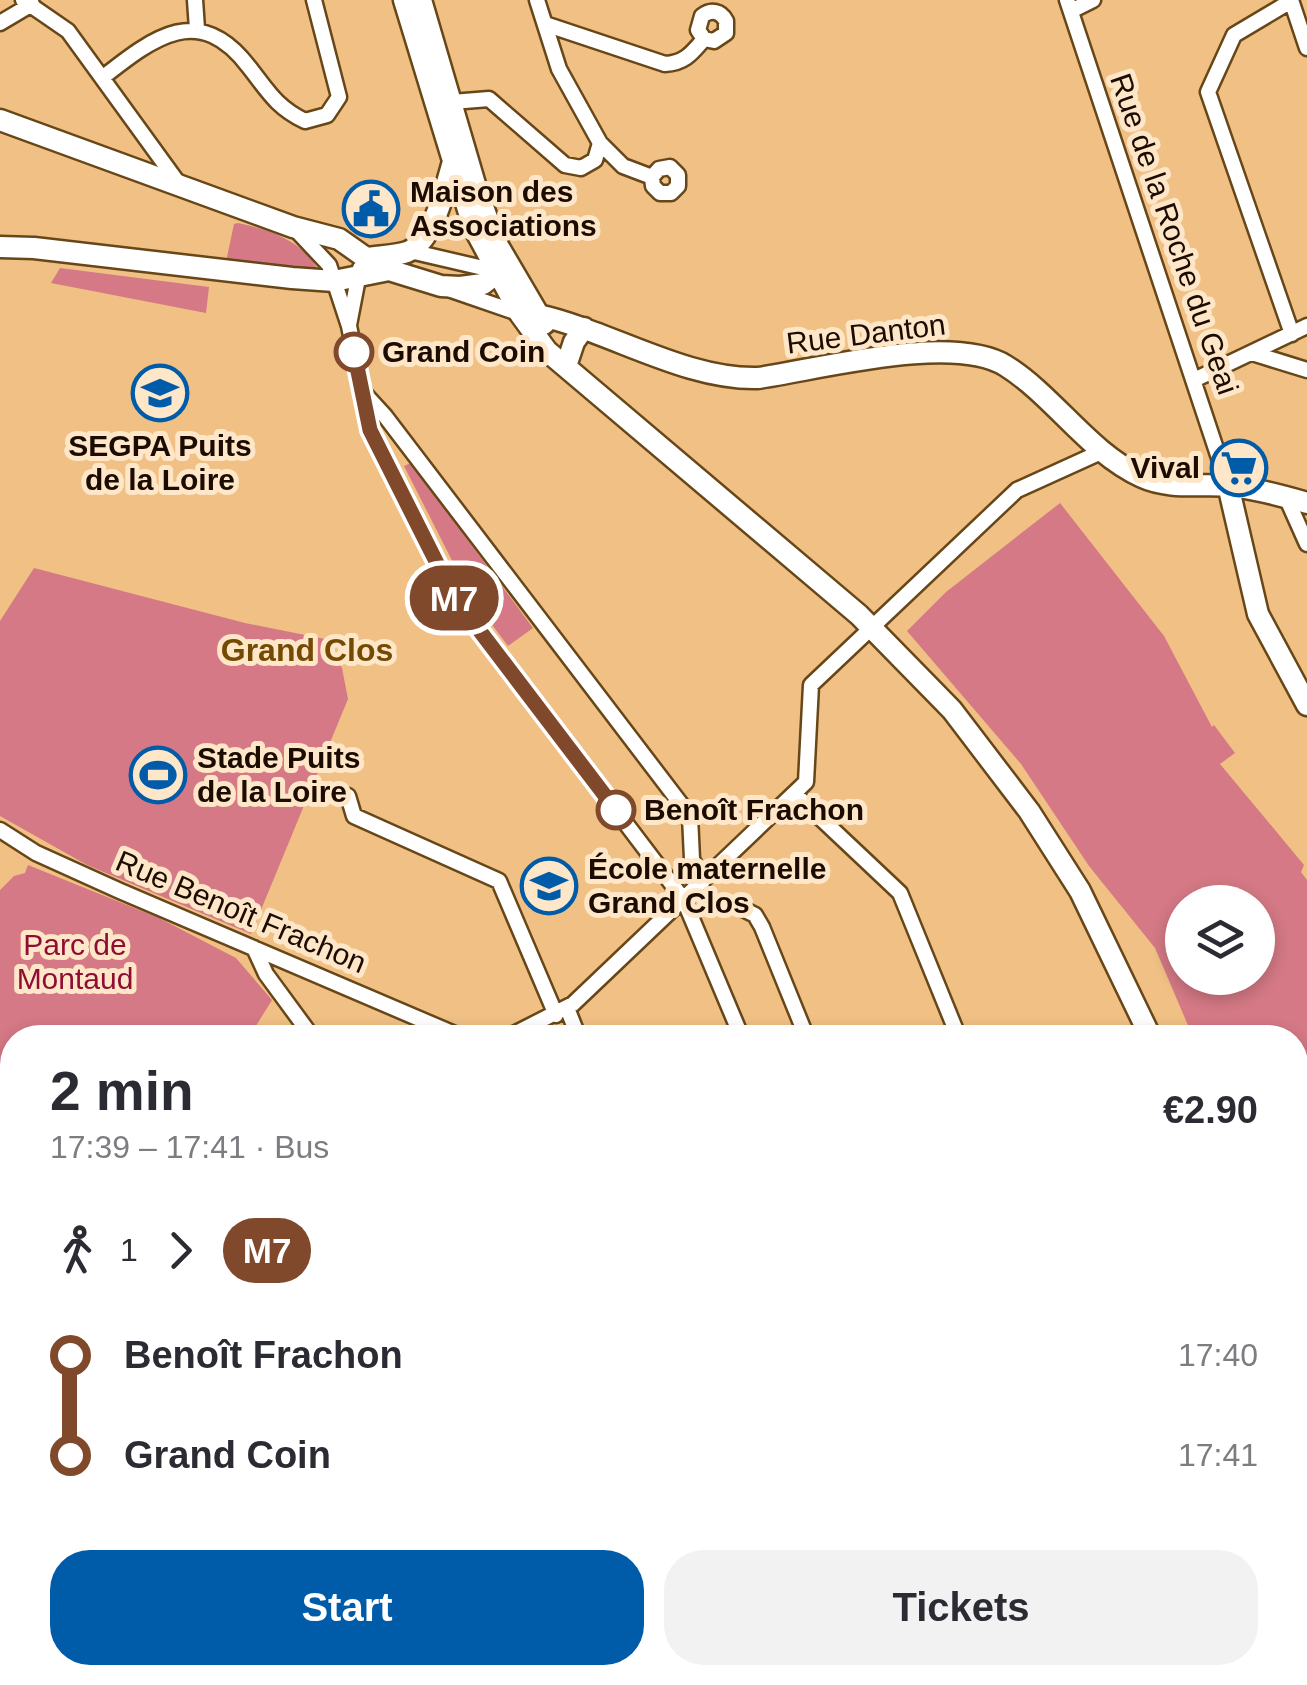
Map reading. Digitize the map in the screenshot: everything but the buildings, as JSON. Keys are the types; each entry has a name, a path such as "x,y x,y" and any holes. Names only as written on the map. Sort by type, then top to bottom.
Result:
{"street":[{"path":"195,0 197,30"},
{"path":"102,78 147,43 167,34 197,30 218,38 243,59 283,111 305,121 327,114 339,97 314,0"},
{"path":"404,0 473,226 529,315 566,366 871,626 952,710 1029,811 1080,891 1145,1025"},
{"path":"421,0 502,268"},
{"path":"538,0 559,69 600,143 623,166 652,178"},
{"path":"1069,6 1093,0"},
{"path":"1292,334 1208,92 1234,35 1291,0 1307,48"},
{"path":"0,23 28,2 68,31 182,187"},
{"name":"Rue de la Roche du Geai","path":"1069,6 1228,486"},
{"path":"545,24 665,64 688,58 704,39"},
{"path":"452,102 489,99 570,168 591,164 600,143"},
{"path":"0,120 293,227 339,239 366,258 410,252 502,268"},
{"path":"410,252 439,210 452,165"},
{"path":"293,227 330,265 349,326 370,430 454,597 684,900 737,1025"},
{"path":"0,247 334,280 398,271 529,315"},
{"path":"349,326 360,278 359,254"},
{"path":"441,286 483,284 502,268"},
{"name":"Rue Danton","path":"529,315 584,328 714,375 737,379 918,352 954,350 977,354 1005,366 1103,451 1146,479 1168,484 1228,486 1307,503"},
{"path":"1194,380 1307,326"},
{"path":"566,366 574,342 584,328"},
{"path":"1252,353 1307,370"},
{"path":"360,388 690,816 692,859 703,880"},
{"path":"534,1025 561,1012 806,782 811,686 1017,490 1103,451"},
{"path":"1228,486 1258,614 1299,673 1307,705"},
{"path":"1286,497 1307,544"},
{"path":"795,794 900,893 954,1025"},
{"path":"348,796 354,816 499,881 570,1025"},
{"name":"Rue Benoît Frachon","path":"0,830 36,853 434,1025"},
{"path":"741,908 755,916 762,928 802,1025"},
{"path":"254,948 266,974 303,1025"},
{"path":"283,998 291,979 303,969"}],"green space":[{"path":"234,224 283,237 302,250 317,268 272,269 226,262"},
{"path":"60,268 209,287 206,313 51,283"},
{"path":"411,463 533,628 508,646 469,594 404,466"},
{"path":"1060,503 1164,636 1212,727 1235,753 1220,764 1304,865 1301,872 1307,880 1307,1025 1188,1025 1175,995 1275,995 1275,885 1165,885 1165,971 1155,948 1089,866 1021,764 907,631 946,592"},
{"name":"Stade Puits de la Loire","path":"34,568 245,623 325,639 342,668 348,699 251,934 87,865 0,816 0,621"},
{"name":"Parc de Montaud","path":"28,865 159,918 236,958 272,1000 256,1025 0,1025 0,890 14,876 25,873"}],"bus line":[{"name":"M7","path":"354,352 370,430 454,597 616,810"}],"place":[{"name":"Maison des Associations","path":"371,209"},
{"name":"Grand Coin","path":"354,352"},
{"name":"SEGPA Puits de la Loire","path":"160,393"},
{"name":"Vival","path":"1239,468"},
{"name":"Stade Puits de la Loire","path":"158,775"},
{"name":"Benoît Frachon","path":"616,810"},
{"name":"École maternelle Grand Clos","path":"549,886"}],"district":[{"name":"Grand Clos","path":"307,650"}]}
